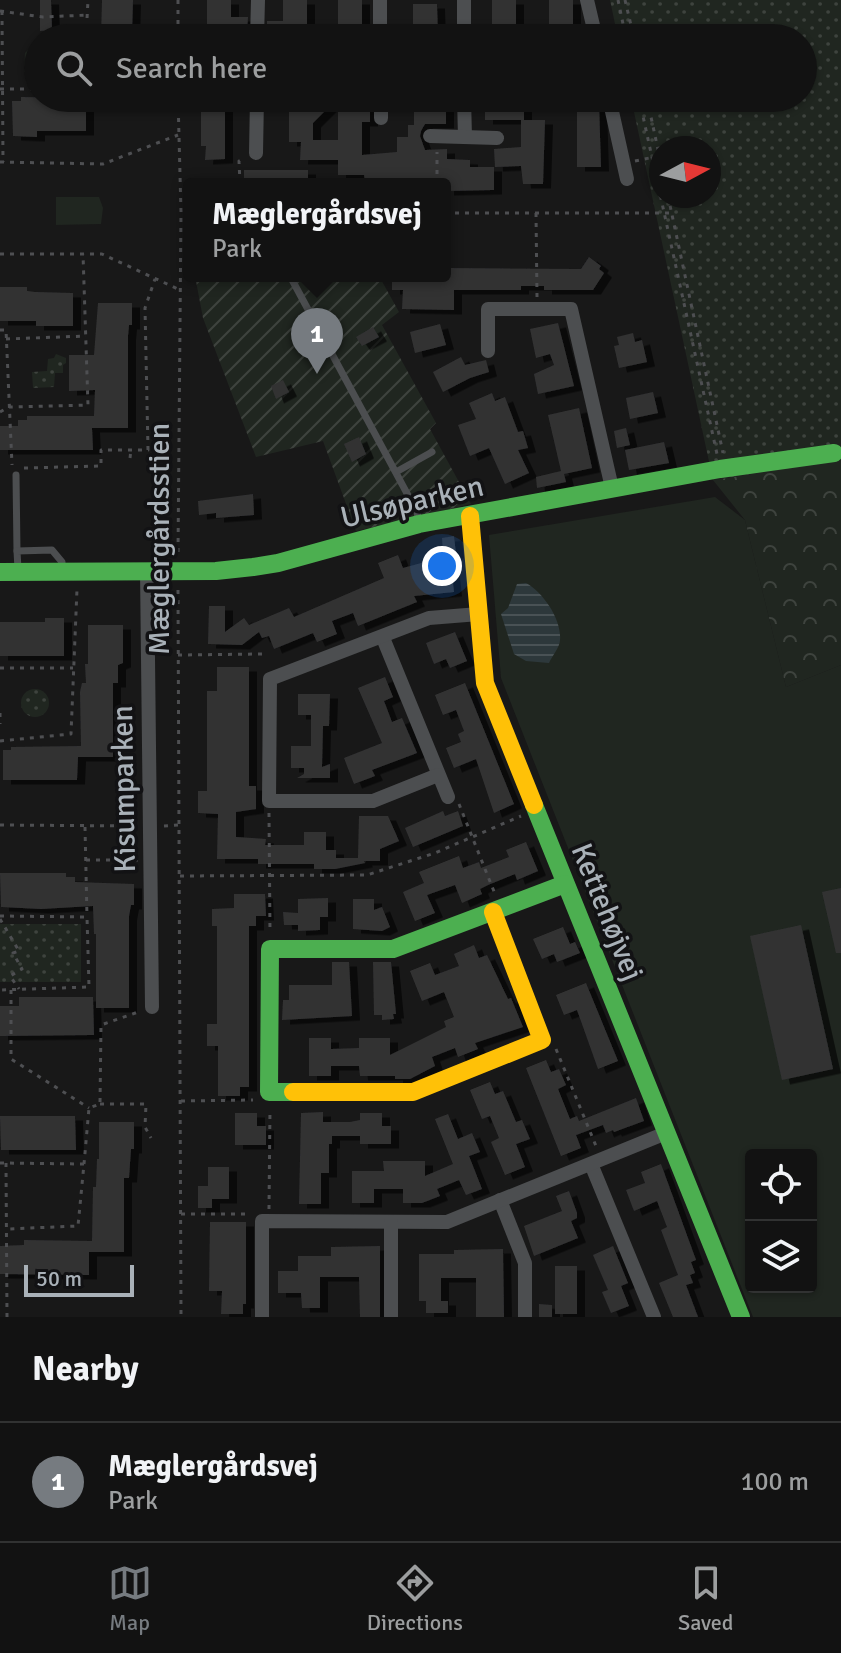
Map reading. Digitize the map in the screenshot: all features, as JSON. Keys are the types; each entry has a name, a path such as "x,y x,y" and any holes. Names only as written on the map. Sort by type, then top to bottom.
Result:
{"street":[{"path":"257,24 258,0"},
{"path":"380,0 380,24"},
{"path":"464,0 464,24"},
{"path":"587,0 593,24"},
{"path":"256,153 257,112"},
{"path":"381,112 381,118"},
{"path":"464,112 465,137"},
{"path":"612,112 627,179"},
{"path":"434,136 497,138"},
{"path":"488,351 488,309 571,309 612,488"},
{"name":"Ulsøparken","path":"9,572 216,571 278,563 419,524 723,468 834,453"},
{"name":"Kettehøjvej","path":"470,516 485,683 741,1317"},
{"name":"Kisumparken","path":"136,569 151,826 152,1007"},
{"path":"438,775 373,801 269,801 270,679 429,618 479,614"},
{"path":"383,638 448,797"},
{"path":"497,911 542,1040 413,1092 269,1092 270,949 393,949 565,884"},
{"path":"262,1317 266,1221 447,1222 666,1133"},
{"path":"596,1162 654,1317"},
{"path":"500,1200 525,1263 525,1317"},
{"path":"391,1222 391,1317"}],"lane":[{"path":"293,282 417,512 419,524"},
{"path":"396,472 432,452"},
{"path":"9,572 17,551 14,472"},
{"path":"17,551 52,550 70,572"}],"path":[{"path":"87,24 88,0"},
{"path":"178,0 178,24"},
{"path":"618,0 623,24"},
{"path":"625,0 631,24"},
{"path":"88,15 43,17 1,11 2,162 103,164 178,135"},
{"path":"1,89 24,89"},
{"name":"Mæglergårdsstien","path":"178,112 181,212 178,571 181,1317"},
{"path":"642,112 649,143"},
{"path":"650,112 655,136"},
{"path":"434,136 437,178"},
{"path":"240,178 239,161 256,153"},
{"path":"624,164 649,158"},
{"path":"663,208 723,468"},
{"path":"670,208 723,468"},
{"path":"451,213 671,213"},
{"path":"536,213 537,309"},
{"path":"0,254 102,254 180,290"},
{"path":"0,412 9,407 88,405 83,254"},
{"path":"0,330 6,330 14,472 101,466 101,450 148,450 145,308 155,279"},
{"path":"6,339 86,336"},
{"path":"130,458 131,450"},
{"path":"0,741 71,734 73,668 70,572"},
{"path":"178,655 262,654"},
{"path":"0,668 73,668"},
{"path":"0,713 0,724"},
{"path":"448,797 455,794 497,911"},
{"path":"269,801 270,949"},
{"path":"180,876 367,875 435,853 536,810"},
{"path":"0,825 178,825"},
{"name":"Kisumparken","path":"19,989 89,987 85,827"},
{"path":"86,860 151,860"},
{"path":"0,990 19,989 10,976 22,969 13,953 19,951 0,917 87,917"},
{"path":"11,990 11,1059 89,1108"},
{"path":"100,1104 101,1025 152,1007"},
{"path":"542,1040 552,1040 596,1162"},
{"path":"181,1101 257,1100 269,1092"},
{"path":"181,1214 254,1214 266,1221 269,1092"},
{"path":"89,1108 100,1104 146,1104 145,1127 151,1138"},
{"path":"8,1229 78,1226 89,1108"},
{"path":"0,1163 84,1164"},
{"path":"6,1163 7,1317"},
{"path":"0,1236 8,1235"}],"green space":[{"path":"610,0 841,0 841,460 713,480 655,208 721,208 721,136 649,136 649,182 634,112 817,112 817,24 615,24"},
{"path":"56,197 99,197 103,208 101,224 56,225"},
{"path":"196,282 382,282 399,312 382,325 436,423 430,429 471,504 356,531 323,441 256,457 203,318"},
{"path":"56,354 66,358 66,363 63,373 55,373 54,387 33,388 32,372 47,371 48,359"},
{"path":"841,460 841,665 786,687 745,520 713,480"},
{"path":"715,497 745,520 786,687 841,665 841,1317 753,1317 501,678 489,535"},
{"path":"35,689 45,693 49,703 45,713 35,717 25,713 21,703 25,693"},
{"path":"0,924 81,924 81,982 0,982"}],"shaded area":[{"path":"526,583 545,600 558,624 560,643 549,663 526,661 514,654 501,614 508,608 517,584"}],"building":[{"path":"40,0 51,0 52,24 40,24"},
{"path":"102,0 133,0 132,24 101,24"},
{"path":"207,0 231,0 231,17 248,17 248,24 207,24"},
{"path":"283,0 307,0 307,24 267,24 267,21 283,21"},
{"path":"338,0 362,0 362,24 338,24"},
{"path":"492,0 516,0 516,24 492,24"},
{"path":"549,0 573,0 573,24 549,24"},
{"path":"413,4 437,4 438,24 413,24"},
{"path":"21,97 24,97 24,112 86,112 86,131 37,131 37,137 13,136 12,101 21,101"},
{"path":"201,112 225,112 225,159 205,160 206,146 201,146"},
{"path":"289,112 324,112 313,123 313,140 338,140 338,112 370,112 370,122 362,122 362,155 397,152 397,137 408,137 408,125 414,125 414,112 446,112 446,124 425,124 421,131 425,150 447,149 447,159 470,160 470,167 494,167 494,190 451,191 451,178 338,175 338,160 300,160 301,142 289,142"},
{"path":"485,112 524,112 524,120 545,120 543,184 523,184 521,166 495,167 494,149 521,147 521,120 485,120"},
{"path":"577,112 599,112 601,167 577,167"},
{"path":"244,170 308,170 308,178 244,178"},
{"path":"589,257 601,266 599,269 604,273 593,290 544,290 544,286 521,286 521,290 454,290 454,310 402,309 403,290 392,290 392,282 451,282 451,268 581,269"},
{"path":"0,287 73,293 73,326 36,326 36,321 0,321"},
{"path":"98,303 132,303 132,325 129,325 128,336 128,428 92,428 93,450 0,450 0,426 18,426 18,420 27,420 27,416 94,416 95,390 69,391 69,355 94,355"},
{"path":"558,323 574,386 538,394 534,374 554,365 550,354 536,358 530,329"},
{"path":"440,324 446,345 415,353 410,332"},
{"path":"373,327 379,337 362,346 356,337"},
{"path":"633,333 635,342 642,340 647,362 619,368 614,346 619,345 617,337"},
{"path":"461,357 465,365 486,360 489,372 443,392 433,372"},
{"path":"283,380 289,392 276,399 271,386"},
{"path":"653,392 658,413 630,419 626,398"},
{"path":"492,393 495,401 505,397 518,432 523,431 528,448 518,450 529,473 505,484 489,448 470,456 458,425 476,419 469,403"},
{"path":"579,408 592,468 564,474 566,482 537,488 536,477 561,471 548,415"},
{"path":"626,428 630,445 617,448 614,431"},
{"path":"359,437 366,454 352,462 344,444"},
{"path":"664,442 669,463 629,470 625,450"},
{"path":"253,494 254,515 216,518 216,513 199,515 198,501"},
{"path":"454,536 456,554 450,555 454,592 414,596 417,602 358,626 353,613 332,621 337,634 317,642 313,633 274,649 269,636 262,638 259,632 242,645 208,644 209,606 225,606 225,632 244,618 249,625 289,608 294,617 384,578 378,563 398,555 403,568 432,560 431,554 443,553 442,538"},
{"path":"45,618 64,618 64,656 0,656 0,622 45,622"},
{"path":"88,625 123,625 123,663 118,665 118,683 113,683 113,757 78,757 77,780 3,780 3,750 11,750 11,747 81,746 80,692 82,683 86,683"},
{"path":"455,632 467,661 450,668 446,659 434,664 426,643"},
{"path":"217,667 249,667 249,786 256,786 256,809 236,812 236,837 266,839 265,845 304,845 304,832 326,832 326,850 336,850 336,858 358,858 359,816 388,816 399,841 380,849 380,861 364,861 335,869 314,869 314,864 258,864 258,859 217,859 218,814 198,813 198,791 207,791 207,691 217,691"},
{"path":"385,677 393,697 384,701 392,722 402,718 417,753 372,770 375,776 354,784 344,758 382,743 358,688"},
{"path":"465,683 514,804 494,813 476,759 454,768 446,748 461,742 458,734 464,731 456,710 443,715 435,695"},
{"path":"298,694 330,694 329,726 323,726 322,767 330,764 330,778 297,778 304,774 304,768 291,768 291,746 311,746 311,715 298,715"},
{"path":"443,811 445,816 458,811 463,826 413,847 405,828"},
{"path":"526,842 538,871 517,880 515,874 488,885 480,889 482,894 462,903 455,885 427,895 435,913 415,921 403,892 424,883 419,872 459,856 463,868 479,862 481,868 509,857 506,850"},
{"path":"0,873 66,873 66,877 75,877 75,882 134,884 134,905 131,905 129,916 129,1008 96,1008 93,906 41,909 1,907"},
{"path":"841,888 841,953 836,953 822,892"},
{"path":"234,894 265,894 266,916 256,916 256,926 249,926 249,1087 240,1087 240,1096 218,1096 218,1046 207,1046 207,1024 217,1024 217,926 212,926 212,909 234,908"},
{"path":"328,898 328,917 320,917 320,930 298,931 298,925 284,925 283,912 298,913 298,899"},
{"path":"353,899 374,899 374,910 382,907 390,927 382,931 353,929"},
{"path":"801,925 833,1069 782,1080 750,936"},
{"path":"563,927 570,944 575,942 580,953 557,962 554,954 542,959 533,939"},
{"path":"474,945 479,958 487,955 523,1027 475,1043 478,1049 458,1057 455,1048 432,1057 435,1066 410,1079 360,1076 359,1066 331,1066 331,1076 309,1076 309,1038 331,1038 331,1049 359,1048 359,1038 390,1038 390,1055 446,1027 444,1021 454,1017 444,992 422,1001 410,971 430,963 435,975 459,966 454,954"},
{"path":"332,962 349,962 352,1016 282,1020 283,1000 289,1000 289,985 332,985"},
{"path":"373,962 391,962 394,1019 382,1020 382,1015 374,1015"},
{"path":"586,983 618,1061 598,1069 577,1010 564,1015 556,995"},
{"path":"19,997 93,997 94,1035 0,1036 0,1006 19,1006"},
{"path":"546,1060 551,1072 559,1069 566,1085 558,1089 570,1119 577,1116 579,1121 636,1098 644,1121 614,1132 606,1133 603,1125 576,1135 581,1148 561,1156 526,1068"},
{"path":"490,1082 495,1094 503,1091 516,1122 522,1120 530,1139 516,1144 525,1167 505,1175 491,1142 499,1138 490,1116 482,1119 470,1090"},
{"path":"323,1112 323,1122 350,1122 360,1120 360,1113 382,1113 382,1126 391,1126 391,1144 360,1144 360,1136 332,1136 329,1173 321,1173 321,1204 299,1204 301,1113"},
{"path":"235,1113 257,1113 257,1126 266,1126 266,1145 235,1145"},
{"path":"448,1114 458,1139 472,1133 480,1152 469,1156 482,1189 466,1195 459,1180 437,1189 440,1196 422,1203 403,1203 403,1189 374,1189 374,1203 352,1203 352,1171 384,1171 383,1161 425,1161 425,1176 453,1164 435,1119"},
{"path":"0,1116 75,1116 76,1150 1,1150"},
{"path":"99,1122 134,1122 134,1149 131,1149 129,1178 124,1178 124,1252 89,1252 89,1275 0,1274 0,1246 24,1245 24,1240 92,1241"},
{"path":"661,1164 696,1260 691,1262 695,1273 690,1275 693,1283 686,1285 698,1317 673,1317 659,1283 678,1275 661,1230 667,1227 657,1201 634,1211 626,1190 645,1183 641,1172"},
{"path":"208,1167 229,1167 229,1199 212,1199 212,1208 198,1208 198,1186 208,1186"},
{"path":"569,1191 577,1213 577,1218 571,1221 578,1238 534,1256 524,1226 562,1211 556,1196"},
{"path":"210,1222 246,1222 246,1304 243,1304 243,1314 221,1314 222,1291 209,1291"},
{"path":"380,1246 380,1317 360,1317 359,1277 320,1277 320,1308 302,1308 301,1293 278,1293 278,1271 298,1271 298,1256 331,1256 331,1247"},
{"path":"613,1246 628,1283 621,1286 629,1306 611,1313 602,1292 608,1290 593,1255"},
{"path":"503,1249 504,1317 476,1317 476,1278 441,1278 441,1301 448,1301 448,1313 426,1313 426,1301 419,1301 419,1254"},
{"path":"555,1266 577,1266 577,1314 555,1314"},
{"path":"539,1304 552,1305 552,1317 539,1317"}],"traffic: fast":[{"path":"0,572 216,571 253,567 419,524 720,469 834,453"},
{"path":"534,805 741,1317"},
{"path":"293,1092 269,1092 270,949 393,949 565,884"}],"traffic: slow":[{"path":"470,516 485,683 534,805"},
{"path":"293,1092 413,1092 542,1040 493,912"}],"place":[{"name":"Mæglergårdsvej","path":"317,374"}]}
